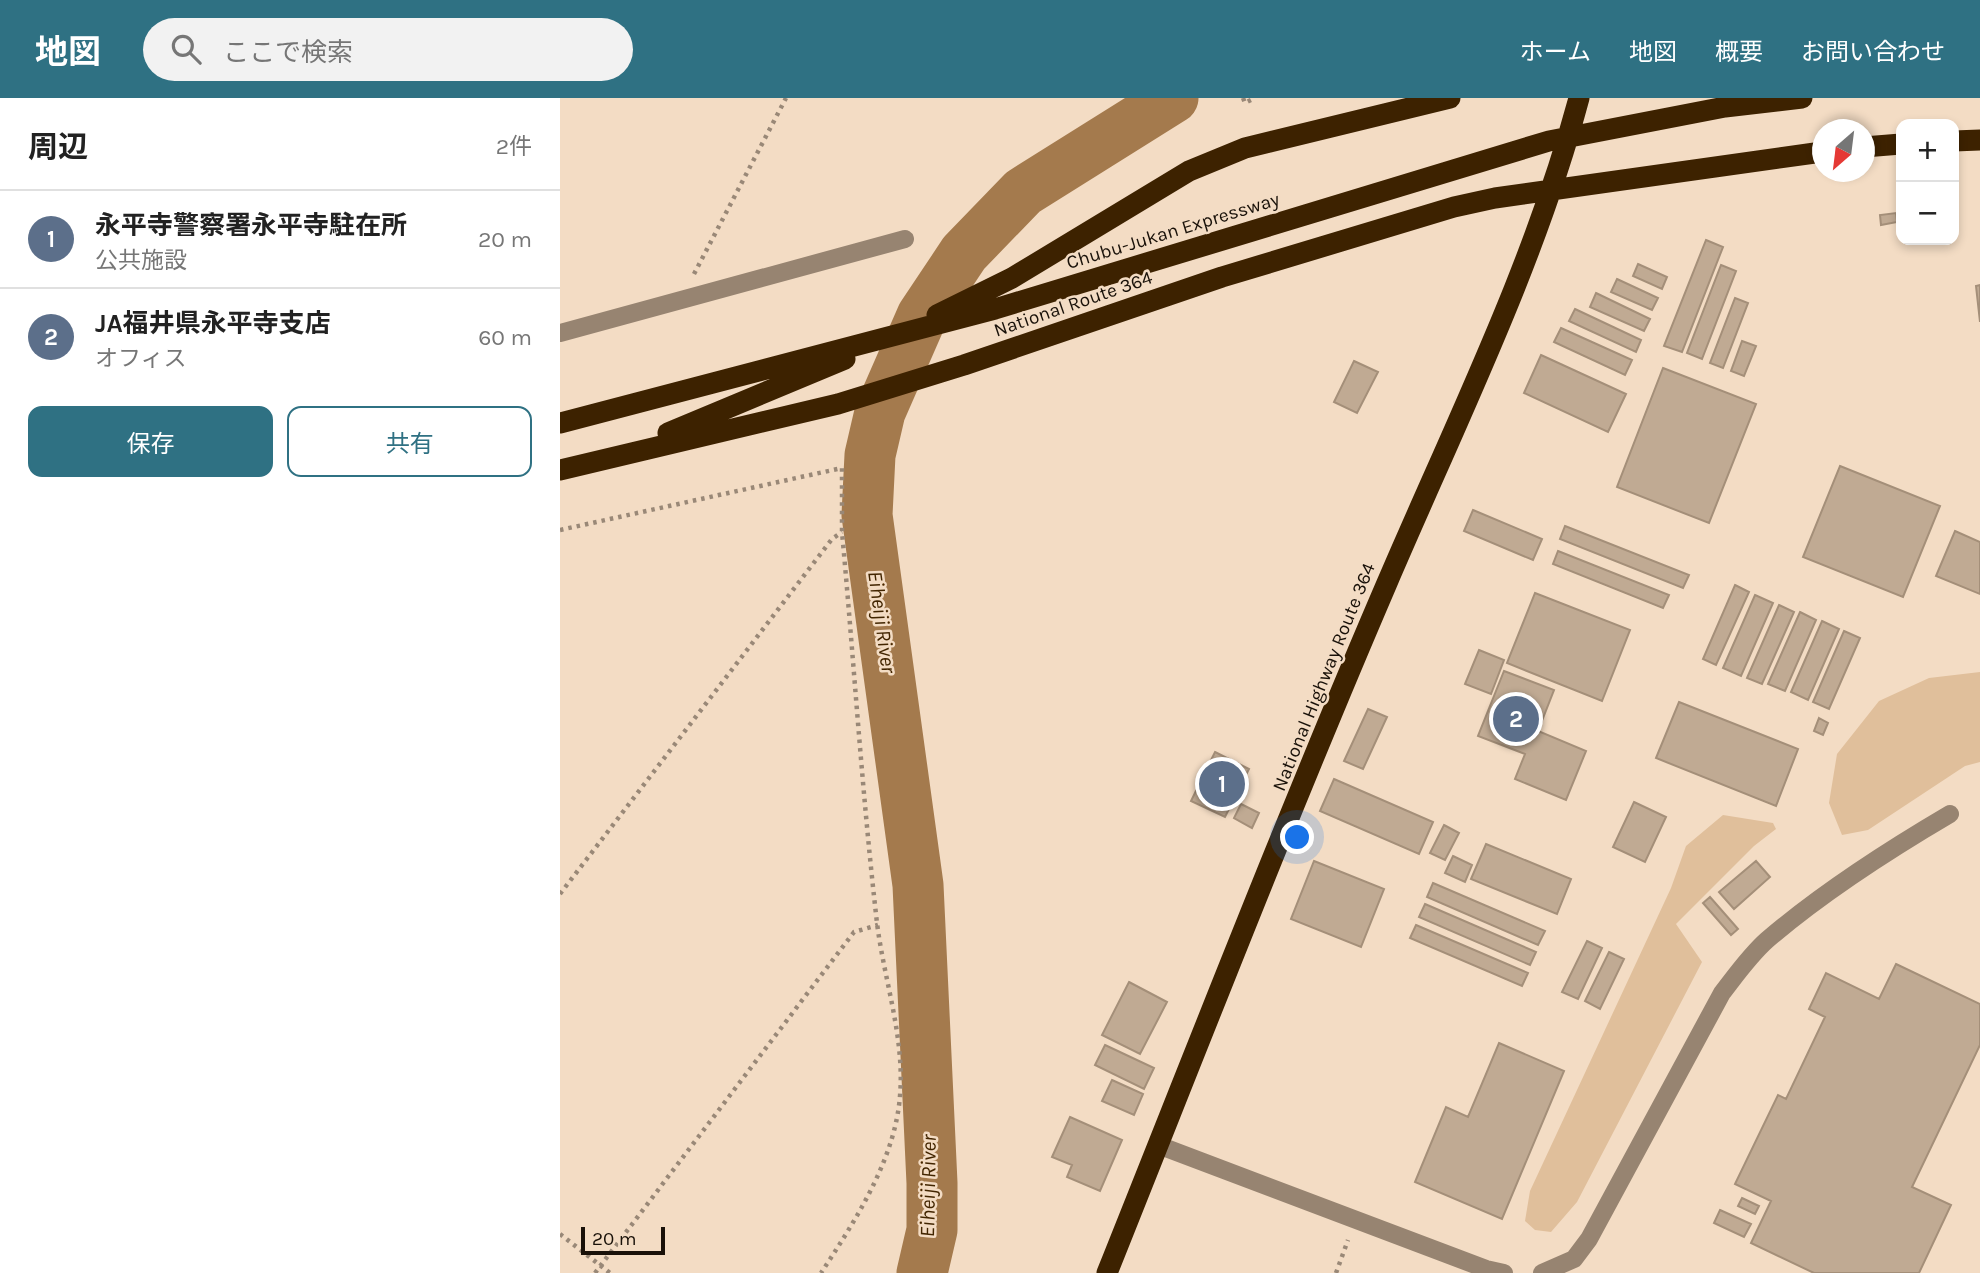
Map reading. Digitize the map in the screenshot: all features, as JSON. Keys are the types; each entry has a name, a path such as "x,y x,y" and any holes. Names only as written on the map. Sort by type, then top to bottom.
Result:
{"highway":[{"name":"National Route 364","path":"608,458 849,358 1012,278 1141,198 1211,162 1245,148 1450,98"},
{"name":"National Highway Route 364","path":"1107,1273 1386,584 1454,432 1552,192 1579,98"},
{"name":"Chubu-Jukan Expressway","path":"560,423 995,309 1549,142 1643,122 1802,98"},
{"path":"1959,141 1980,140"},
{"path":"1875,146 1896,144"},
{"name":"National Route 364","path":"560,470 838,404 964,365 1222,277 1454,207 1495,198 1812,153"}],"street":[{"path":"560,333 905,239"},
{"path":"1542,1273 1574,1259 1590,1239 1722,993 1766,940 1893,847 1950,814"},
{"path":"1158,1144 1504,1273"}],"path":[{"path":"685,301 691,280 786,98"},
{"path":"1243,98 1245,103 1255,98"},
{"path":"560,530 842,468 842,533 877,925 895,1020 900,1095 892,1136 879,1172 821,1273"},
{"path":"560,894 832,539 842,533"},
{"path":"595,1273 854,932 877,925"},
{"path":"1336,1273 1356,1220"},
{"path":"560,1234 610,1273"}],"shaded area":[{"path":"1980,672 1980,762 1965,766 1868,830 1842,835 1829,803 1837,754 1879,701 1929,678"},
{"path":"1723,815 1773,823 1776,829 1754,846 1676,924 1702,962 1577,1202 1551,1232 1535,1230 1525,1221 1530,1191 1671,888 1686,846"}],"building":[{"path":"1896,213 1896,222 1881,225 1880,215"},
{"path":"1706,240 1723,247 1682,352 1664,346"},
{"path":"1638,264 1667,277 1662,289 1633,276"},
{"path":"1721,265 1736,271 1702,359 1687,353"},
{"path":"1617,279 1658,298 1652,310 1611,292"},
{"path":"1980,285 1980,322 1976,286"},
{"path":"1596,293 1650,319 1644,331 1590,307"},
{"path":"1735,298 1748,303 1723,368 1710,363"},
{"path":"1575,309 1641,340 1636,352 1569,321"},
{"path":"1561,328 1632,360 1625,375 1554,342"},
{"path":"1742,341 1756,346 1744,376 1731,371"},
{"path":"1541,355 1626,394 1608,432 1524,393"},
{"path":"1354,361 1378,372 1357,413 1334,402"},
{"path":"1663,368 1756,404 1709,523 1617,487"},
{"path":"1840,466 1940,506 1903,597 1803,557"},
{"path":"1473,510 1542,539 1533,560 1464,531"},
{"path":"1565,526 1689,575 1683,588 1560,539"},
{"path":"1955,531 1980,542 1980,594 1936,576"},
{"path":"1558,551 1669,595 1663,608 1553,564"},
{"path":"1735,585 1749,592 1716,665 1703,659"},
{"path":"1535,593 1630,630 1602,701 1507,663"},
{"path":"1755,595 1773,603 1741,676 1723,668"},
{"path":"1779,605 1794,612 1762,684 1747,678"},
{"path":"1800,612 1816,620 1785,691 1768,684"},
{"path":"1822,621 1839,629 1808,700 1791,692"},
{"path":"1844,631 1860,638 1829,709 1813,702"},
{"path":"1479,650 1504,660 1491,694 1465,684"},
{"path":"1504,671 1554,690 1538,731 1586,751 1566,800 1515,779 1525,754 1478,736"},
{"path":"1679,702 1798,749 1776,806 1656,758"},
{"path":"1368,709 1387,717 1363,769 1344,761"},
{"path":"1819,718 1828,723 1823,735 1814,731"},
{"path":"1215,752 1249,769 1225,817 1191,801"},
{"path":"1334,779 1433,822 1419,854 1320,811"},
{"path":"1634,802 1666,817 1645,862 1613,847"},
{"path":"1241,804 1259,813 1252,828 1234,818"},
{"path":"1444,825 1459,833 1445,860 1430,853"},
{"path":"1486,844 1571,879 1557,914 1471,879"},
{"path":"1453,856 1472,865 1465,882 1445,873"},
{"path":"1314,861 1384,889 1361,947 1291,919"},
{"path":"1756,861 1770,877 1734,909 1719,892"},
{"path":"1433,883 1545,931 1538,945 1427,897"},
{"path":"1710,897 1738,929 1731,935 1703,903"},
{"path":"1425,904 1536,952 1530,965 1419,917"},
{"path":"1416,925 1528,973 1522,986 1410,938"},
{"path":"1587,941 1602,948 1578,999 1562,992"},
{"path":"1609,952 1624,959 1600,1009 1585,1001"},
{"path":"1896,964 1980,1004 1980,1045 1912,1187 1951,1205 1919,1273 1814,1273 1751,1243 1771,1201 1735,1184 1778,1095 1786,1099 1825,1017 1809,1009 1826,973 1879,999"},
{"path":"1129,982 1167,1002 1140,1054 1102,1035"},
{"path":"1499,1043 1564,1071 1502,1219 1415,1182 1446,1107 1468,1117"},
{"path":"1105,1045 1154,1068 1144,1089 1095,1065"},
{"path":"1112,1080 1143,1094 1134,1115 1102,1101"},
{"path":"1070,1117 1122,1140 1100,1191 1067,1177 1072,1165 1052,1157"},
{"path":"1742,1198 1759,1206 1755,1214 1738,1206"},
{"path":"1720,1210 1751,1224 1744,1237 1714,1223"}],"waterway":[{"name":"Eiheiji River","path":"922,1273 932,1230 932,1183 918,885 867,515 870,455 880,412 922,316 964,253 1023,192 1173,98"}],"place":[{"name":"JA福井県永平寺支店","path":"1516,719"},
{"name":"永平寺警察署永平寺駐在所","path":"1222,784"}]}
